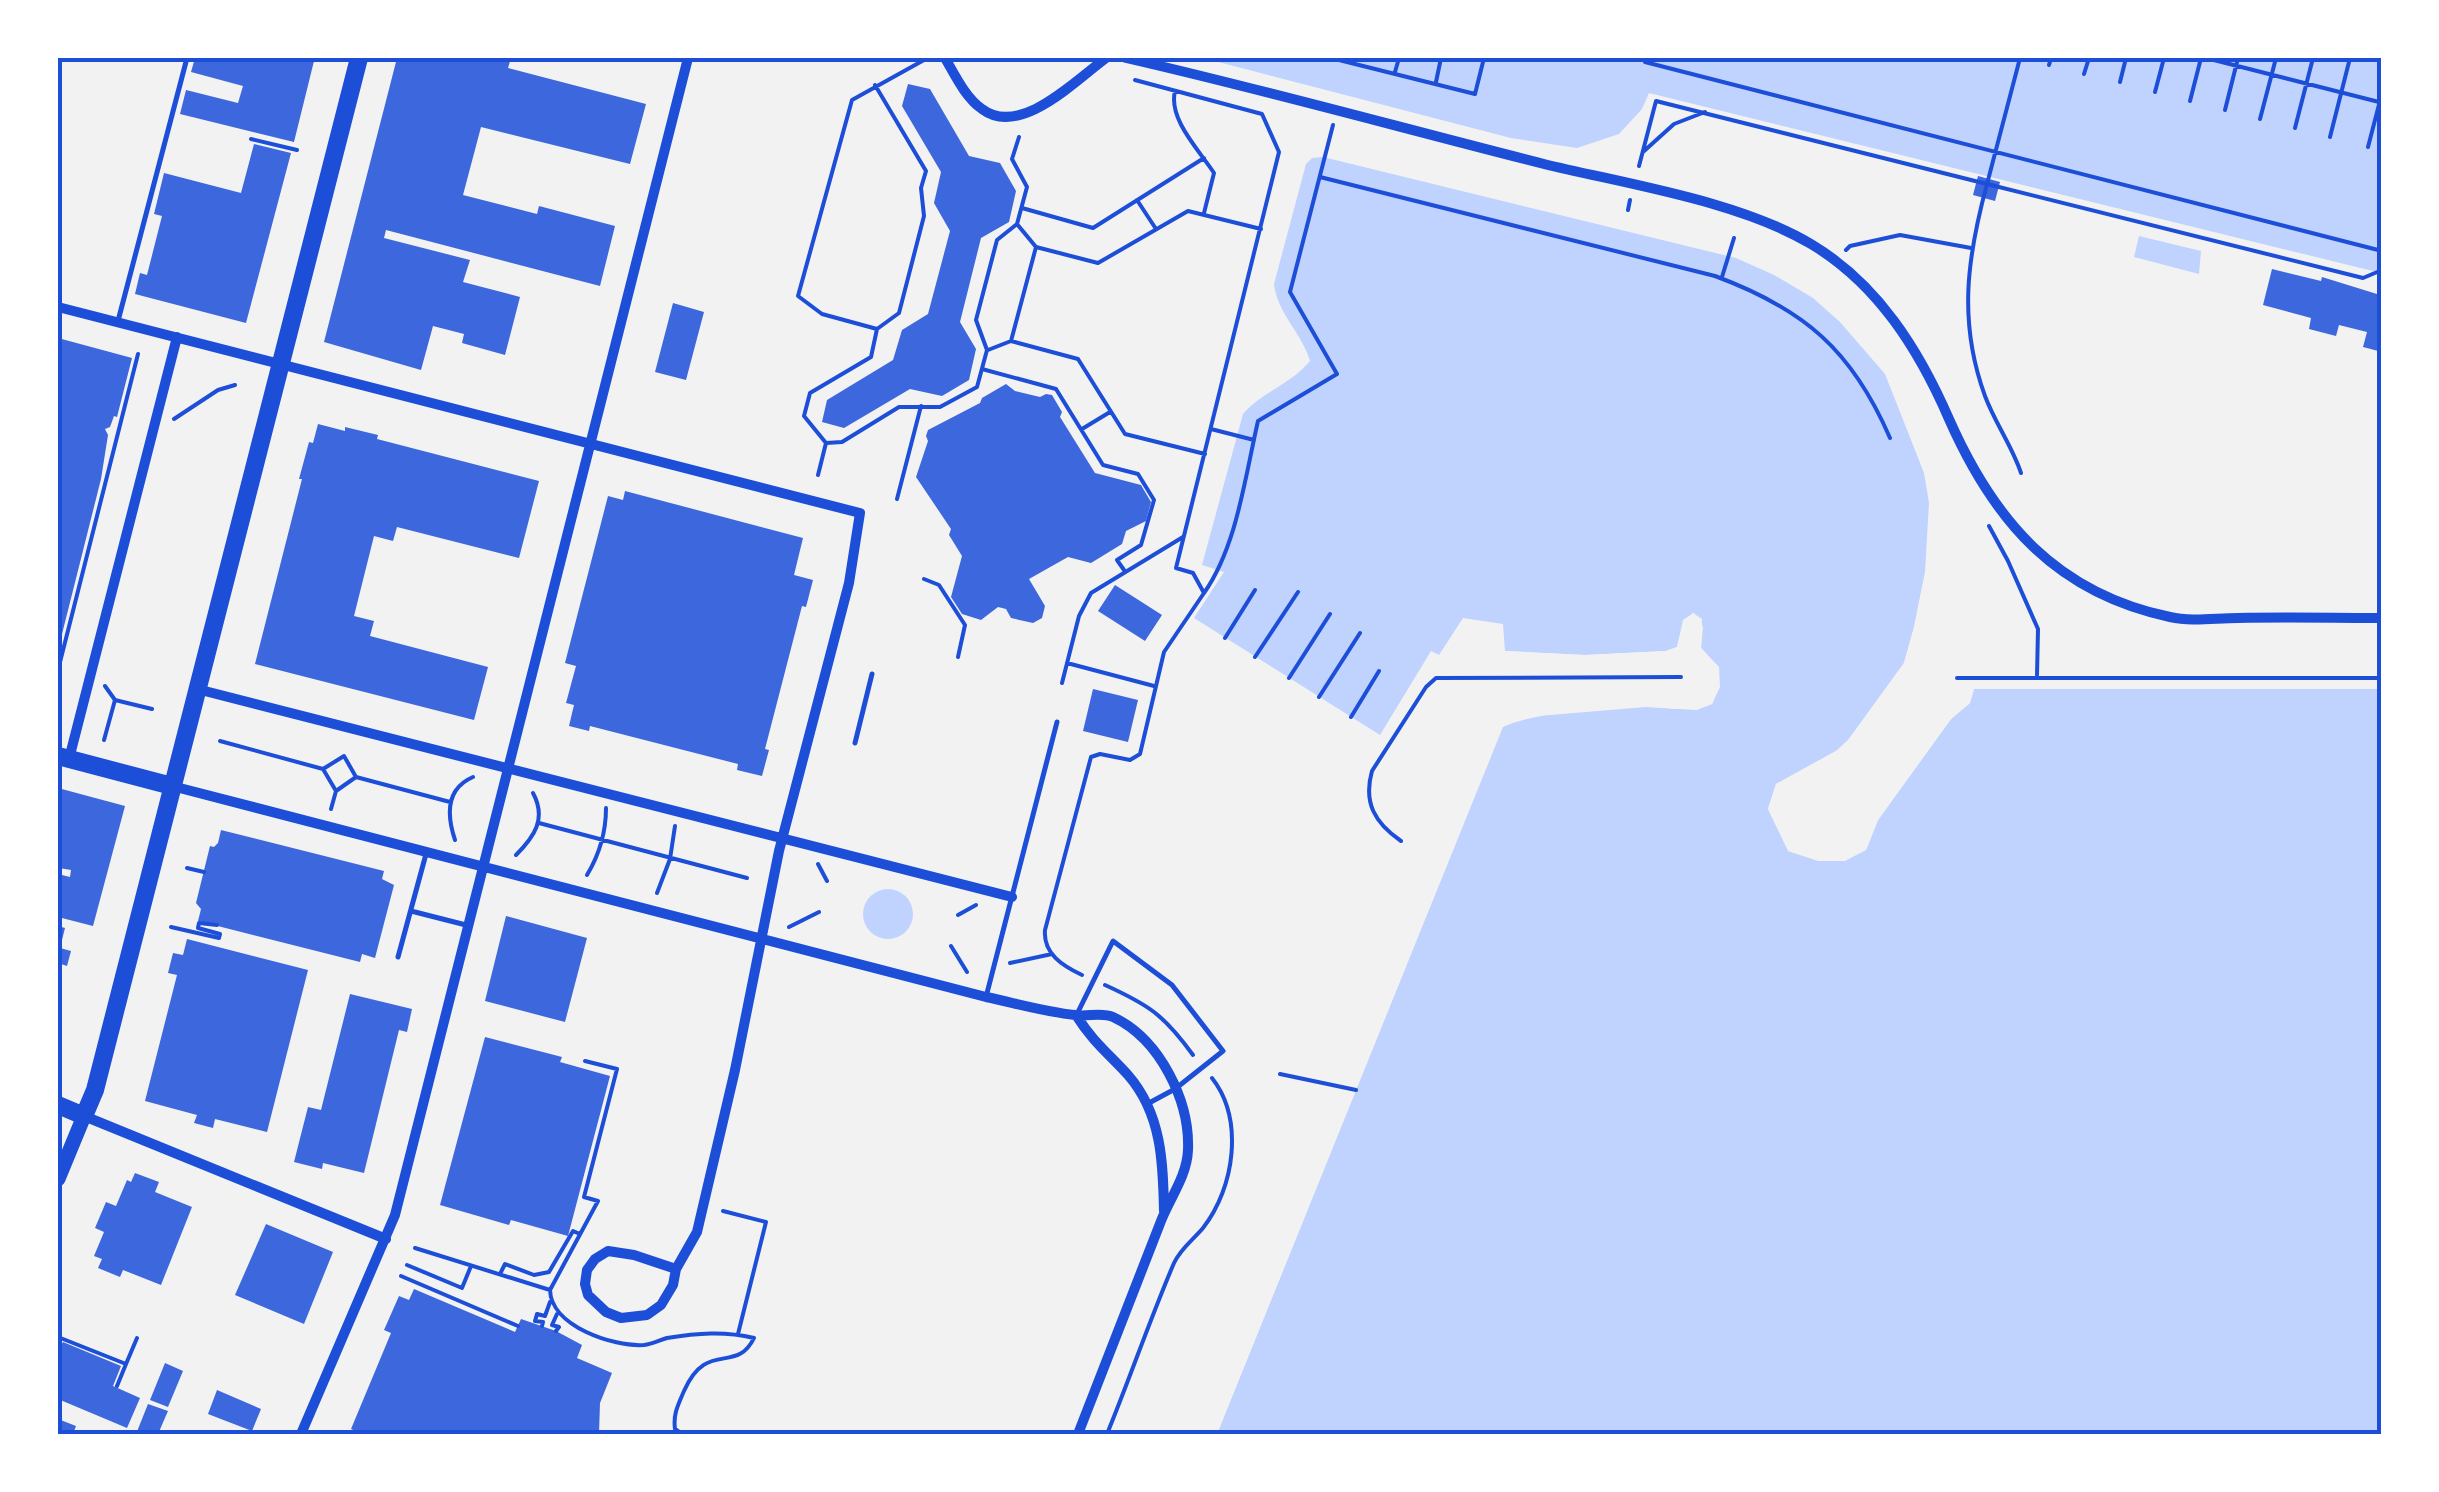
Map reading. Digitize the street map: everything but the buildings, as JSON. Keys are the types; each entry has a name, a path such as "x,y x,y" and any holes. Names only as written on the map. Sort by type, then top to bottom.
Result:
{"main road":[{"path":"58,1179 96,1088 359,58"},
{"path":"63,758 172,786"},
{"path":"58,1105 84,1116"}],"street":[{"path":"302,1434 386,1239 688,58"},
{"path":"945,58 979,108 1002,118 1016,118 1037,109 1106,58"},
{"path":"1126,58 1770,224 1835,260 1902,330 1993,504 2019,536 2050,564 2111,598 2172,618 2382,618"},
{"path":"58,307 860,513 849,583 782,838 736,1070 696,1232 661,1305 636,1318 621,1318 595,1304 585,1284 587,1270 608,1251 676,1269"},
{"path":"63,758 178,337"},
{"path":"196,689 1012,897"},
{"path":"172,786 986,997 1076,1016 1110,1015 1137,1034 1159,1057 1175,1088 1184,1116 1188,1151 1184,1170 1078,1434"},
{"path":"1076,1016 1094,1043 1131,1078 1147,1104 1160,1139 1164,1214"},
{"path":"84,1116 386,1239"}],"lane":[{"path":"118,322 187,58"},
{"path":"854,743 872,674"},
{"path":"986,997 1057,722"},
{"path":"398,958 427,851"},
{"path":"411,911 468,926"},
{"path":"1076,1016 1113,941 1172,984 1223,1050 1175,1088 1147,1104"}],"path":[{"path":"1331,58 1354,60 1475,94 1484,58"},
{"path":"1394,74 1398,58"},
{"path":"1435,84 1441,58"},
{"path":"2020,58 1971,248 1968,321 1974,362 1986,398 2021,473"},
{"path":"2049,65 2051,58"},
{"path":"2084,74 2089,58"},
{"path":"2120,82 2126,58"},
{"path":"2155,92 2164,58"},
{"path":"2190,101 2203,58 2379,102"},
{"path":"2226,110 2238,58"},
{"path":"2260,119 2276,58"},
{"path":"2295,128 2313,58"},
{"path":"2330,137 2350,58"},
{"path":"878,329 822,314 798,296 852,100 924,60"},
{"path":"1644,62 2382,251"},
{"path":"1135,80 1262,114 1280,152 1176,568 1193,573 1204,594"},
{"path":"826,443 804,416 810,393 871,357 878,329 899,313 924,216 921,188 926,172 875,86"},
{"path":"1175,91 1173,101 1178,118 1214,173 1204,215"},
{"path":"2368,147 2382,93"},
{"path":"1628,210 1656,100 2363,278 2382,270"},
{"path":"1108,1434 1177,1256 1211,1216 1230,1155 1230,1111 1215,1081 1171,1026 1148,1005 1062,964 1044,943 1044,930 1090,757 1100,754 1136,759 1142,747 1164,652 1216,575 1226,549 1258,421 1337,374 1290,292 1337,111"},
{"path":"1643,152 1674,124 1707,112"},
{"path":"826,443 842,442 898,407 940,408 977,386 987,350 976,320 997,240 1016,224 1027,187 1012,159 1019,137"},
{"path":"252,139 298,150"},
{"path":"1022,208 1093,228 1204,158"},
{"path":"1320,177 1722,278 1768,299 1824,338 1859,377 1890,438"},
{"path":"1137,200 1156,229"},
{"path":"1016,224 1036,247 1098,262 1188,211 1262,229"},
{"path":"1835,260 1850,246 1900,235 1971,248"},
{"path":"1722,278 1734,238"},
{"path":"1011,341 1036,247"},
{"path":"987,350 1011,341 1078,359 1124,434 1204,454"},
{"path":"58,670 138,354"},
{"path":"982,368 1056,389 1103,465 1138,474 1154,500 1141,545 1118,560 1124,570"},
{"path":"169,422 218,390 235,384"},
{"path":"897,499 922,406"},
{"path":"1082,429 1110,412"},
{"path":"1211,429 1254,440"},
{"path":"818,475 826,443"},
{"path":"1989,526 2038,629 2037,678"},
{"path":"1062,683 1079,616 1091,593 1184,537"},
{"path":"924,579 939,585 965,626 958,657"},
{"path":"1225,638 1255,590"},
{"path":"1256,657 1298,592"},
{"path":"1289,678 1330,614"},
{"path":"1319,697 1360,633"},
{"path":"1067,663 1156,687"},
{"path":"1351,717 1379,671"},
{"path":"1401,841 1376,820 1368,783 1426,687 1436,678 1681,677"},
{"path":"1957,678 2382,678"},
{"path":"104,740 115,700 152,710"},
{"path":"220,742 323,769 336,791"},
{"path":"323,769 344,756 356,776 450,802"},
{"path":"331,809 336,791 356,776"},
{"path":"456,840 448,818 450,802 466,780 478,776"},
{"path":"516,856 540,823 537,802 530,789"},
{"path":"587,876 602,840 606,804"},
{"path":"656,893 670,859 675,821"},
{"path":"540,823 747,878"},
{"path":"813,856 827,881"},
{"path":"187,868 204,872"},
{"path":"958,915 983,901"},
{"path":"789,928 819,912"},
{"path":"172,927 219,938 220,934 198,928 199,923 217,926"},
{"path":"951,946 967,972"},
{"path":"1010,963 1052,954"},
{"path":"542,1326 543,1322 535,1320 537,1314 544,1316 550,1290 598,1201 584,1197 617,1069 584,1061"},
{"path":"1280,1074 1356,1090"},
{"path":"723,1211 766,1222 738,1334"},
{"path":"500,1274 505,1264 534,1275 549,1272 573,1231 580,1234"},
{"path":"414,1248 550,1290"},
{"path":"407,1265 462,1288 471,1266"},
{"path":"401,1276 518,1326"},
{"path":"550,1302 566,1322 616,1342 645,1344 730,1332 754,1338 739,1356 701,1364 692,1374 674,1415 675,1429 682,1434"},
{"path":"556,1331 558,1327 552,1325 557,1314"},
{"path":"58,1337 126,1364"},
{"path":"117,1386 137,1338"}],"water":[{"path":"1203,58 2381,58 2381,273 1649,93 1642,109 1619,134 1577,148 1511,138"},
{"path":"1323,157 1736,258 1813,298 1840,322 1885,374 1924,473 1929,503 1925,572 1904,663 1848,741 1776,784 1768,809 1789,851 1828,860 1866,850 1878,820 1951,719 1970,703 1974,689 2381,689 2381,1434 1217,1434 1503,727 1575,711 1704,706 1712,704 1718,688 1716,668 1701,648 1703,627 1694,613 1683,620 1677,647 1666,651 1585,655 1505,651 1503,624 1463,618 1439,655 1431,651 1380,735 1194,618 1224,572 1202,565 1243,414 1310,361 1280,304 1274,284 1306,164 1312,158"},
{"path":"2139,236 2201,251 2199,274 2134,257"},
{"path":"878,890 898,890 912,904 912,924 898,938 878,938 864,924 864,904"}],"pier":[{"path":"1693,613 1702,619 1701,648 1719,667 1720,687 1712,704 1697,710 1646,707 1526,717 1502,727 1217,1434 1212,1434 1498,724 1525,712 1645,702 1697,705 1709,700 1715,686 1714,669 1696,650 1698,627 1694,619 1688,623 1681,650 1667,656 1585,660 1506,656 1505,651 1585,655 1666,651 1677,647 1684,620"},
{"path":"1913,631 1919,631 1908,666 1852,744 1780,788 1774,809 1792,847 1819,856 1843,856 1862,846 1874,817 1947,716 1966,700 1972,684 2382,684 2381,689 1974,689 1970,703 1951,719 1878,820 1866,850 1845,861 1818,861 1788,851 1768,809 1776,784 1836,751 1848,740 1904,663"}]}
